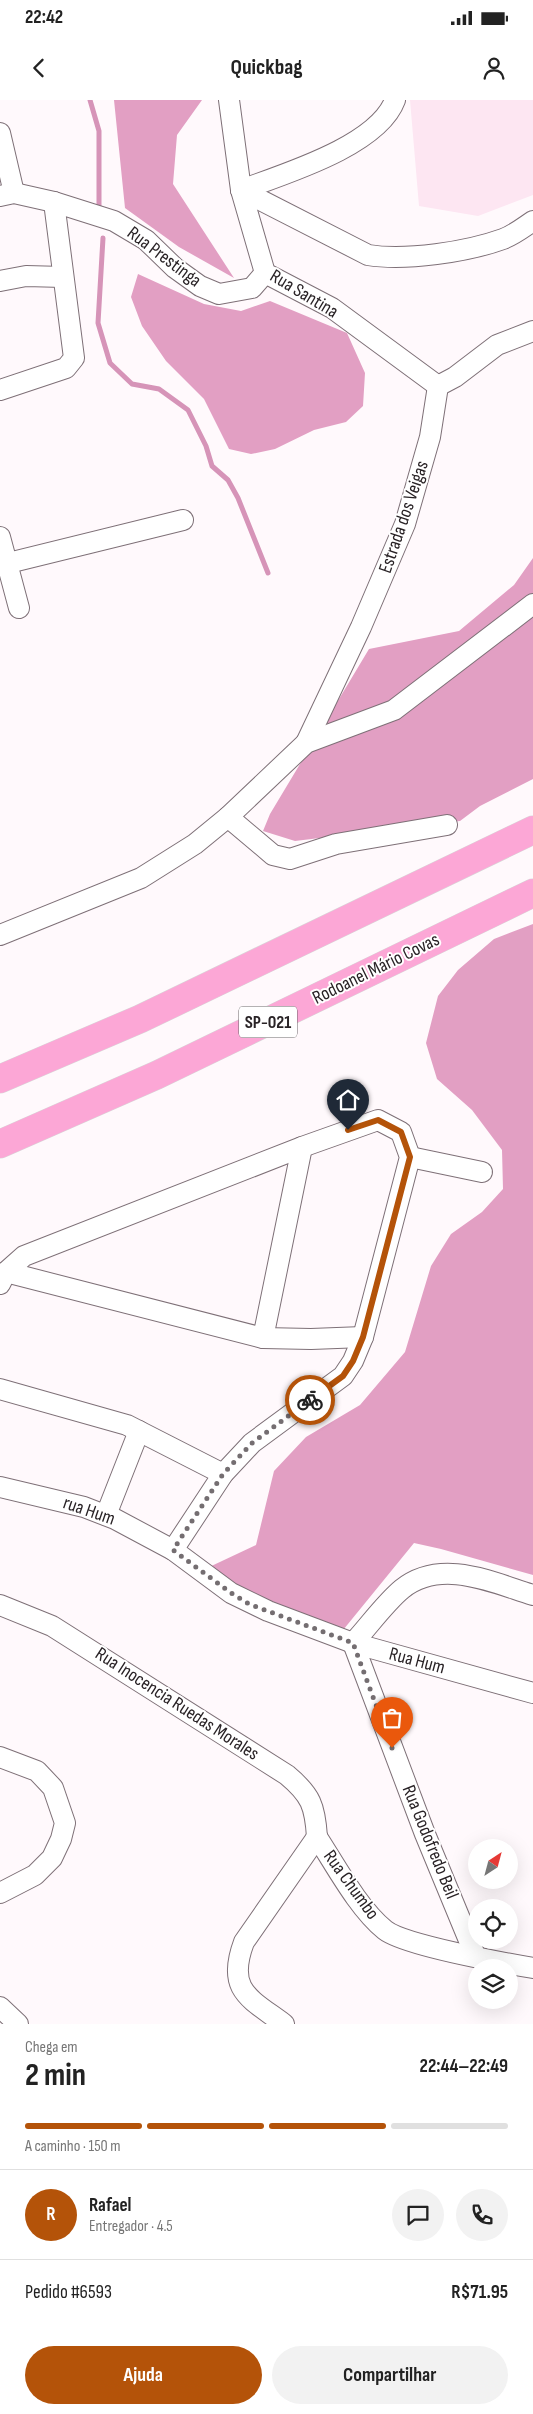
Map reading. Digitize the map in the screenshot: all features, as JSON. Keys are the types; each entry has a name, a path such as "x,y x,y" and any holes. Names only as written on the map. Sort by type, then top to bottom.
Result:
{"highway":[{"path":"0,1080 140,1019 533,830"},
{"name":"Rodoanel Mário Covas","path":"0,1144 157,1075 533,893"}],"street":[{"name":"Rua Santina","path":"229,100 242,190 265,274 332,308 438,386"},
{"path":"242,190 322,160 359,139 384,117 395,100"},
{"path":"0,133 7,194"},
{"path":"242,190 368,255 390,259 442,253 504,239 533,221"},
{"name":"Rua Prestinga","path":"7,194 54,202 114,221 146,240 175,268 200,286 219,294 252,288 265,274"},
{"path":"0,390 66,368 74,358 54,202"},
{"path":"0,281 26,276 63,278"},
{"path":"438,386 456,376 497,344 533,331"},
{"name":"Estrada dos Veigas","path":"306,743 361,627 405,524 430,437 438,386"},
{"path":"3,564 183,520"},
{"path":"0,537 3,564 19,608"},
{"path":"0,935 141,878 195,844 228,817 306,743 394,710 533,604"},
{"path":"228,817 272,855 290,859 336,844 447,825"},
{"path":"3,1278 24,1256 302,1147 378,1120 401,1132 410,1157 363,1337 353,1361 343,1376 252,1443 223,1474 173,1550"},
{"path":"263,1338 302,1147"},
{"path":"410,1157 482,1172"},
{"path":"3,1278 263,1338 310,1340 363,1337"},
{"path":"0,1389 75,1408 128,1425 223,1474"},
{"path":"106,1516 139,1431"},
{"name":"rua Hum","path":"0,1487 84,1507 173,1550"},
{"name":"Rua Hum","path":"173,1550 249,1604 353,1643 533,1693"},
{"path":"353,1643 402,1589 430,1574 464,1574 533,1595"},
{"name":"Rua Inocencia Ruedas Morales","path":"0,1605 59,1630 287,1775 302,1788 311,1800 316,1815 317,1837"},
{"name":"Rua Godofredo Beil","path":"353,1643 425,1834 475,1956"},
{"path":"0,1757 37,1771 53,1788 65,1823 52,1858 35,1875 0,1893"},
{"path":"284,2024 255,2003 243,1991 237,1977 237,1961 244,1942 317,1837"},
{"name":"Rua Chumbo","path":"317,1837 371,1917 386,1930 416,1943 533,1968"},
{"path":"0,2007 18,2024"}],"shaded area":[{"path":"114,100 202,100 177,135 173,184 234,278 179,247 125,208"},
{"path":"410,100 533,100 533,195 478,216 419,206"},
{"path":"138,274 204,304 241,311 270,301 347,333 365,373 363,406 346,422 314,430 275,449 251,454 229,449 204,399 166,361 142,326 131,297"},
{"path":"533,558 533,779 480,806 460,821 295,841 263,831 270,814 369,649 459,631 514,585"},
{"path":"533,924 533,1575 414,1543 339,1635 251,1601 205,1569 256,1545 274,1471 306,1437 360,1405 405,1352 431,1266 451,1234 482,1212 503,1189 502,1150 472,1110 437,1079 426,1043 438,996 458,970 494,939"}],"waterway":[{"path":"90,100 99,131 99,206"},
{"path":"103,238 98,323 110,363 132,384 159,389 188,410 206,446 212,466 228,480 238,498 268,573"}],"way so far":[{"path":"310,1400 252,1443 223,1474 173,1550 249,1604 353,1643 392,1748"}],"route":[{"path":"310,1400 343,1376 353,1361 363,1337 410,1157 401,1132 378,1120 348,1130"}]}
